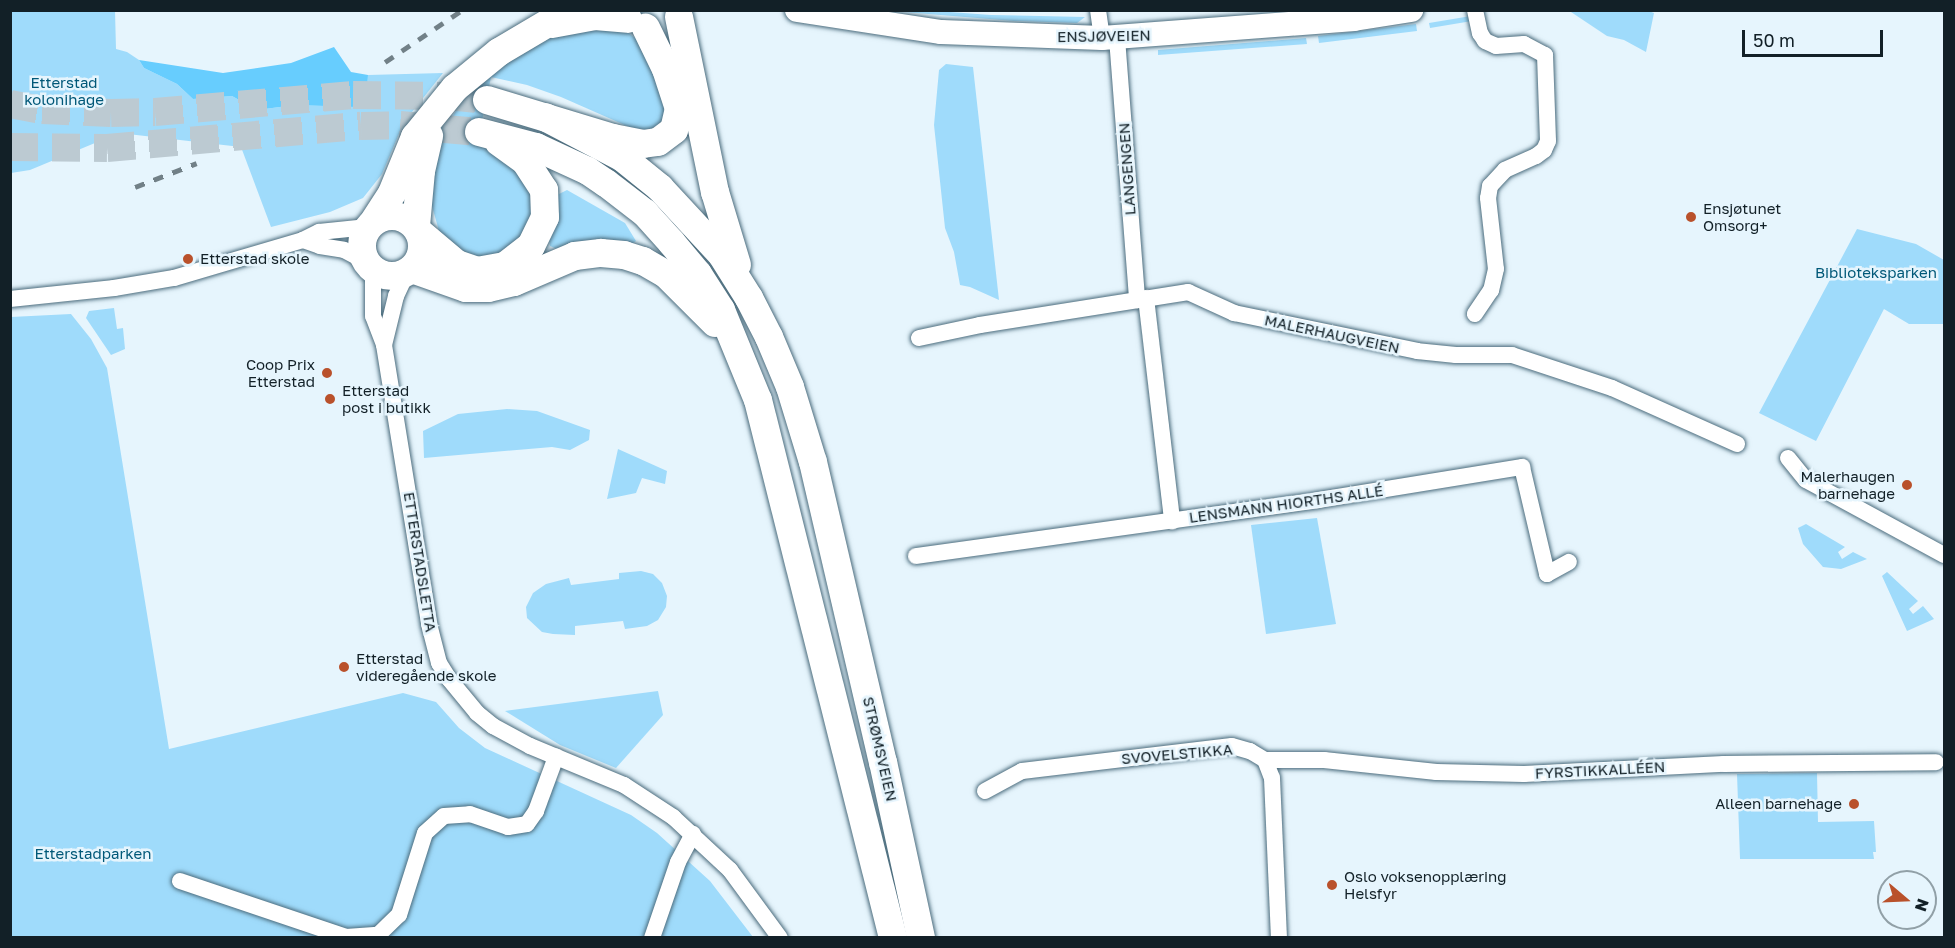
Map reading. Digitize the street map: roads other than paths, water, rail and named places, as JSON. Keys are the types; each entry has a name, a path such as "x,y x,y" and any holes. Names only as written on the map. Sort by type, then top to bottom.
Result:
{"highway":[{"path":"737,346 667,275 643,261 624,255 601,253 575,256 514,282 488,288 466,288 410,271 391,276 370,265 362,244 371,224 392,193 415,137 433,118 455,88 481,65 559,18 595,16 632,19 664,27 682,14 715,192 749,298"},
{"path":"487,100 636,143 650,144 668,137 676,125 677,101 666,69 632,19"},
{"path":"545,117 623,158 660,188 722,255 749,298"},
{"path":"410,271 422,251 418,229 422,171 433,118"},
{"name":"STRØMSVEIEN","path":"418,229 457,264 477,271 499,268 513,262 536,241 546,209 541,182 525,161 484,134 536,147 568,161 606,183 645,213 698,274 721,310 758,400 801,567 914,935"},
{"path":"371,224 391,215 400,216 418,229"},
{"name":"STRØMSVEIEN","path":"749,298 769,337 790,387 813,462 883,762 914,935"}],"main road":[{"name":"ENSJØVEIEN","path":"797,10 941,32 1110,38 1354,20 1412,10"}],"street":[{"name":"LANGENGEN","path":"1098,10 1110,38 1141,299 1172,521"},
{"path":"1475,10 1480,33 1485,41 1496,46 1524,44 1545,55 1548,141 1544,150 1505,170 1490,186 1488,198 1496,269 1491,290 1475,314"},
{"path":"10,299 114,288 174,278 303,240 319,232 371,224"},
{"path":"303,240 320,246 344,250 370,265"},
{"name":"ETTERSTADSLETTA","path":"370,265 373,316 384,345 429,624 440,663 463,699 492,726 556,757 624,785 657,806 693,834 742,884 776,936"},
{"name":"ETTERSTADSLETTA","path":"384,345 396,296 410,271"},
{"name":"MALERHAUGVEIEN","path":"919,338 1188,292 1234,313 1417,351 1512,355 1612,388 1737,444"},
{"path":"1788,458 1806,480 1944,555"},
{"name":"LENSMANN HIORTHS ALLÉ","path":"916,556 1172,521 1522,467 1547,574 1569,562"},
{"name":"SVOVELSTIKKA","path":"985,791 1022,771 1232,746 1250,751 1265,760"},
{"path":"180,881 346,938 378,935 399,915 425,833 444,816 470,814 508,827 527,824 536,811 556,757"},
{"path":"1265,760 1272,778 1278,938"},
{"name":"FYRSTIKKALLÉEN","path":"1265,760 1324,760 1436,772 1524,774 1724,764 1936,762"},
{"path":"651,938 678,862 693,834"}],"tunnel":[{"path":"10,104 42,110 111,113 155,112 353,95 448,96 487,100"},
{"path":"10,147 107,148 361,126 400,125 479,132"}],"railway":[{"path":"385,62 462,10"},
{"path":"135,187 197,163"}],"place":[{"name":"Ensjøtunet Omsorg+","path":"1691,217"},
{"name":"Etterstad skole","path":"188,259"},
{"name":"Coop Prix Etterstad","path":"327,373"},
{"name":"Etterstad post i butikk","path":"330,399"},
{"name":"Malerhaugen barnehage","path":"1907,485"},
{"name":"Etterstad videregående skole","path":"344,667"},
{"name":"Alleen barnehage","path":"1854,804"},
{"name":"Oslo voksenopplæring Helsfyr","path":"1332,885"}],"park label":[{"name":"Etterstad kolonihage","path":"64,90"},
{"name":"Biblioteksparken","path":"1876,273"},
{"name":"Etterstadparken","path":"93,854"}]}
